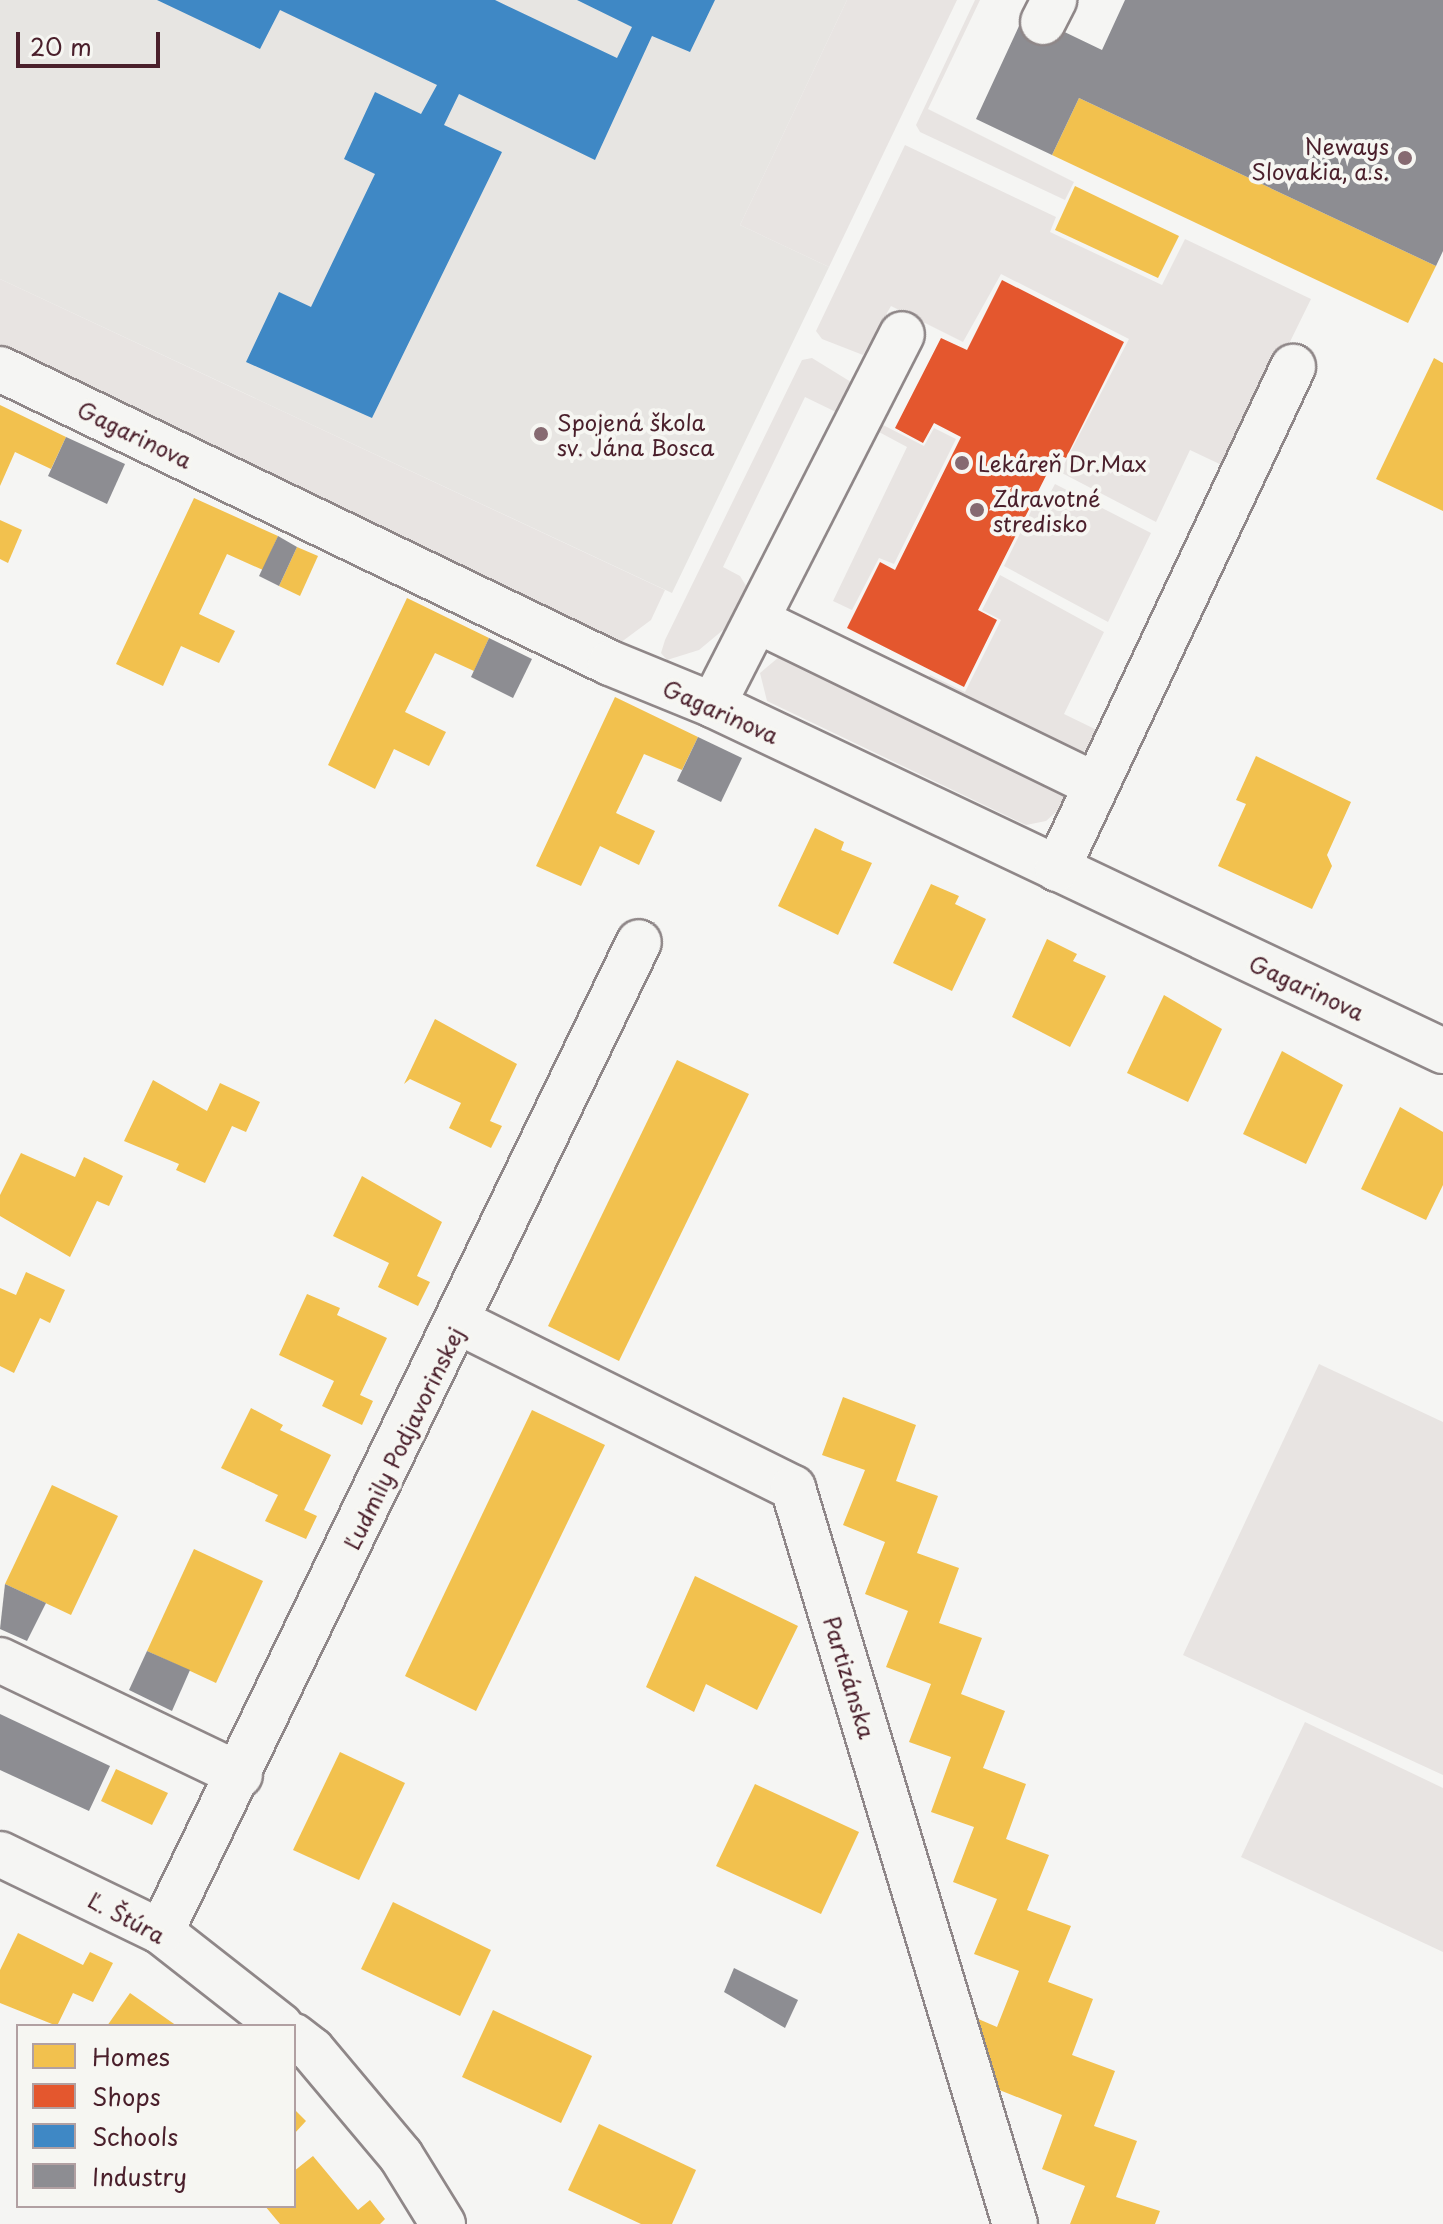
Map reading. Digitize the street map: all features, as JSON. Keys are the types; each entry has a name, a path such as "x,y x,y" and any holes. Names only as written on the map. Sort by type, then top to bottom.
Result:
{"street":[{"path":"713,705 902,334"},
{"path":"1057,869 1094,784 1293,367"},
{"name":"Gagarinova","path":"0,369 610,663 713,705 1443,1051"},
{"path":"758,621 1094,784"},
{"name":"Ľudmily Podjavorinskej","path":"161,1932 459,1322 639,942"},
{"name":"Partizánska","path":"459,1322 793,1488 1015,2224"},
{"path":"0,1660 240,1775"},
{"name":"Ľ. Štúra","path":"0,1854 161,1932 278,2024"},
{"path":"296,2038 312,2050 401,2156 443,2224"}],"shaded area":[{"name":"Spojená škola sv. Jána Bosca","path":"0,0 847,0 740,225 829,267 672,593 0,279"},
{"path":"847,0 957,0 829,267 740,225"},
{"path":"975,0 980,0 928,109 1074,182 1065,200 920,132 916,125"},
{"path":"905,145 1056,217 1050,232 1162,285 1185,239 1311,299 1228,468 1190,450 1156,522 1060,472 1129,339 1001,274 963,342 891,306 863,355 822,339 816,331"},
{"path":"0,279 665,590 651,620 620,643 606,644 0,355"},
{"path":"812,358 851,382 838,413 805,397 723,567 740,576 748,589 735,620 699,650 667,660 661,653 665,640 802,360"},
{"path":"883,425 924,446 934,428 956,439 894,564 879,558 852,610 833,601 907,447 879,432"},
{"path":"1055,484 1151,533 1108,622 1004,566 1039,495 1047,499"},
{"path":"1000,575 1104,632 1064,714 1103,733 1080,755 924,687 930,675 965,692 1001,620 982,610"},
{"path":"793,655 1062,792 1065,804 1046,821 1026,825 767,701 760,673 779,657"},
{"path":"1319,1364 1443,1422 1443,1775 1183,1655"},
{"path":"1305,1722 1443,1788 1443,1952 1241,1857"}],"building: Homes":[{"path":"1079,98 1436,266 1408,323 1052,155"},
{"path":"1075,186 1179,236 1158,278 1055,230"},
{"path":"1434,358 1443,363 1443,511 1376,479"},
{"path":"0,405 66,437 51,469 15,452 0,486"},
{"path":"194,498 278,536 263,570 227,554 199,614 235,631 219,663 181,646 163,686 116,664"},
{"path":"0,520 22,530 8,563 0,559"},
{"path":"297,547 318,556 300,596 279,586"},
{"path":"407,598 489,638 474,671 435,653 405,712 446,732 429,766 394,749 375,789 328,765"},
{"path":"615,697 698,737 682,770 644,754 616,813 655,831 639,865 600,846 581,886 536,866"},
{"path":"1256,756 1351,802 1327,855 1332,866 1312,909 1218,866 1246,804 1236,800"},
{"path":"815,828 844,842 841,850 872,863 838,935 778,906"},
{"path":"931,884 959,896 955,904 986,919 952,991 893,963"},
{"path":"1047,939 1077,954 1073,961 1106,976 1070,1047 1012,1017"},
{"path":"1164,995 1222,1029 1188,1102 1127,1073"},
{"path":"435,1019 517,1064 490,1121 502,1126 491,1148 449,1128 461,1103 410,1079 404,1084"},
{"path":"1282,1051 1343,1085 1306,1164 1243,1134"},
{"path":"677,1060 749,1094 619,1361 548,1326"},
{"path":"153,1080 207,1111 220,1083 260,1102 246,1132 232,1126 205,1183 176,1170 179,1164 124,1141"},
{"path":"1400,1107 1443,1132 1443,1185 1426,1220 1361,1189"},
{"path":"21,1153 75,1177 84,1157 123,1176 109,1206 97,1201 70,1257 0,1216 0,1195"},
{"path":"362,1176 442,1222 417,1276 430,1282 418,1306 378,1287 389,1263 333,1236"},
{"path":"26,1272 65,1290 50,1323 40,1318 14,1373 0,1366 0,1288 16,1295"},
{"path":"307,1294 340,1308 337,1315 387,1338 360,1395 373,1401 362,1425 322,1406 334,1381 279,1355"},
{"path":"843,1397 916,1425 896,1481 938,1496 917,1553 959,1568 939,1623 982,1638 961,1694 1005,1711 983,1768 1026,1784 1006,1839 1049,1855 1027,1910 1071,1926 1048,1982 1093,1999 1072,2055 1115,2071 1094,2126 1137,2141 1116,2197 1160,2211 1155,2224 1070,2224 1085,2186 1042,2169 1062,2115 997,2089 976,2018 997,2027 1019,1971 974,1954 997,1899 953,1882 974,1827 931,1812 951,1757 909,1742 931,1684 886,1667 908,1611 865,1594 885,1542 843,1525 865,1470 822,1455"},
{"path":"251,1408 283,1425 280,1430 331,1455 304,1510 317,1516 306,1539 265,1521 278,1495 221,1468"},
{"path":"532,1410 605,1445 476,1711 405,1676"},
{"path":"52,1485 118,1516 71,1615 5,1584"},
{"path":"194,1549 263,1581 216,1683 147,1651"},
{"path":"695,1576 798,1626 757,1710 706,1684 694,1712 646,1687"},
{"path":"340,1752 405,1783 359,1880 293,1850"},
{"path":"116,1769 168,1793 152,1825 101,1801"},
{"path":"755,1784 859,1832 821,1914 716,1866"},
{"path":"393,1902 491,1950 460,2016 361,1969"},
{"path":"18,1933 83,1965 90,1952 113,1963 93,2002 73,1993 58,2024 0,2003 0,1970"},
{"path":"130,1993 174,2024 108,2024"},
{"path":"493,2010 592,2056 561,2123 462,2077"},
{"path":"296,2111 306,2121 296,2132"},
{"path":"599,2124 696,2170 672,2224 641,2224 568,2190"},
{"path":"313,2156 358,2210 370,2200 385,2219 380,2224 280,2224 267,2208 296,2208 296,2169"}],"building: Shops":[{"name":"Zdravotné stredisko","path":"1002,280 1124,342 1066,458 1057,454 978,610 997,620 964,687 847,628 880,562 895,570 961,437 934,423 923,443 895,428 941,338 967,350"}],"building: Schools":[{"path":"157,0 495,0 617,58 632,27 577,0 715,0 690,52 652,36 595,160 459,94 444,125 502,152 372,418 246,362 279,292 311,307 375,174 344,159 375,92 421,114 437,85 280,10 260,49"}],"building: Industry":[{"path":"1125,0 1443,0 1443,251 1436,266 1079,98 1052,155 976,119 1025,13 1102,50"},
{"path":"66,437 125,464 107,504 48,476"},
{"path":"278,536 297,547 279,586 259,576"},
{"path":"489,638 532,659 513,698 471,677"},
{"path":"698,737 742,758 721,802 677,781"},
{"path":"5,1584 46,1603 27,1641 0,1629"},
{"path":"147,1651 190,1670 172,1711 129,1690"},
{"path":"0,1714 110,1766 89,1811 0,1770"},
{"path":"734,1968 798,2000 785,2028 724,1992"}],"place":[{"name":"Neways Slovakia, a.s.","path":"1405,158"},
{"name":"Spojená škola sv. Jána Bosca","path":"541,434"},
{"name":"Lekáreň Dr.Max","path":"962,463"},
{"name":"Zdravotné stredisko","path":"977,510"}]}
